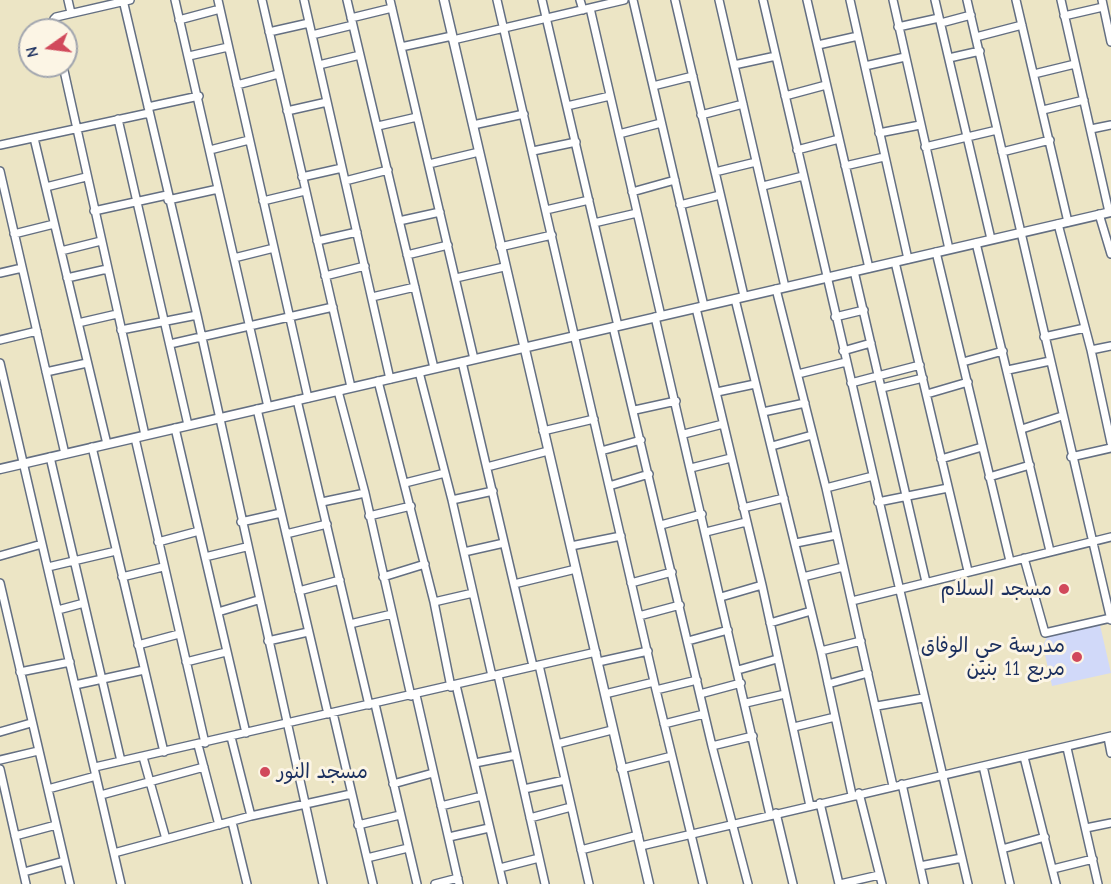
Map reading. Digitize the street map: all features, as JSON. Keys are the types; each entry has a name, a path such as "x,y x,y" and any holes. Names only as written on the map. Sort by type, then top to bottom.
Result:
{"street":[{"path":"68,0 71,14"},
{"path":"175,0 199,96 268,407"},
{"path":"218,0 308,398"},
{"path":"263,0 351,387"},
{"path":"304,0 390,379"},
{"path":"348,0 434,368"},
{"path":"390,0 474,359"},
{"path":"444,0 504,267 649,884"},
{"path":"496,0 703,884"},
{"path":"542,0 704,714 748,884"},
{"path":"580,0 586,9 610,96 728,630 753,736 793,884"},
{"path":"401,47 503,28 624,0"},
{"path":"633,0 675,180 723,424 762,585 810,806"},
{"path":"675,0 720,195 755,384 796,543 835,717 882,884"},
{"path":"718,0 763,186 798,374 877,706 893,786"},
{"path":"763,0 923,698 968,884"},
{"path":"807,0 869,268"},
{"path":"850,0 908,258"},
{"path":"893,0 948,249"},
{"path":"935,0 991,239"},
{"path":"967,0 1071,457 1111,619 1045,633 1024,558"},
{"path":"1016,0 1050,140 1063,223 1085,328 1108,408 1111,446 1071,457"},
{"path":"0,469 1110,212 1060,0"},
{"path":"55,18 125,1 323,884"},
{"path":"1064,16 1102,3 1111,42"},
{"path":"312,34 392,8"},
{"path":"180,20 220,9"},
{"path":"898,27 971,15"},
{"path":"269,32 309,23"},
{"path":"976,37 1022,25"},
{"path":"818,45 858,36"},
{"path":"189,56 228,47"},
{"path":"949,58 980,51"},
{"path":"319,65 360,55"},
{"path":"734,65 776,56"},
{"path":"865,66 905,57"},
{"path":"1034,74 1075,64"},
{"path":"237,85 278,74"},
{"path":"653,86 693,76"},
{"path":"65,78 145,435"},
{"path":"785,96 826,85"},
{"path":"0,145 118,119 199,96"},
{"path":"567,106 610,96"},
{"path":"1043,110 1084,100"},
{"path":"287,111 327,102"},
{"path":"701,115 743,104"},
{"path":"473,125 524,114"},
{"path":"378,126 417,117"},
{"path":"118,119 188,425"},
{"path":"619,134 661,123"},
{"path":"879,133 920,124"},
{"path":"1091,129 1111,125"},
{"path":"925,147 997,130"},
{"path":"34,138 106,444"},
{"path":"797,150 839,139"},
{"path":"210,150 249,140"},
{"path":"1002,152 1050,140"},
{"path":"533,151 576,142"},
{"path":"429,164 479,152"},
{"path":"845,166 884,157"},
{"path":"715,172 756,162"},
{"path":"302,177 342,168"},
{"path":"345,181 388,170"},
{"path":"0,171 65,454"},
{"path":"763,186 803,176"},
{"path":"46,187 86,177"},
{"path":"632,192 675,180"},
{"path":"94,211 218,189"},
{"path":"263,201 305,191"},
{"path":"680,205 720,195"},
{"path":"546,210 589,200"},
{"path":"399,221 440,212"},
{"path":"594,223 637,213"},
{"path":"1099,214 1111,254"},
{"path":"14,234 54,224"},
{"path":"317,241 357,232"},
{"path":"500,247 552,235"},
{"path":"61,251 101,241"},
{"path":"976,243 1050,551"},
{"path":"407,255 448,245"},
{"path":"234,258 274,248"},
{"path":"936,252 1010,561"},
{"path":"895,261 968,571"},
{"path":"325,276 365,266"},
{"path":"456,278 504,267"},
{"path":"0,273 22,268"},
{"path":"67,278 107,269"},
{"path":"854,271 926,582"},
{"path":"372,297 415,287"},
{"path":"170,344 333,307"},
{"path":"835,317 864,309"},
{"path":"78,323 117,314"},
{"path":"121,330 196,315"},
{"path":"1044,337 1085,328"},
{"path":"0,339 37,331"},
{"path":"843,351 872,343"},
{"path":"1091,350 1111,346"},
{"path":"963,362 1003,351"},
{"path":"1008,370 1050,361"},
{"path":"462,362 514,584 557,744 590,884"},
{"path":"798,374 846,362"},
{"path":"0,363 121,884"},
{"path":"46,372 87,363"},
{"path":"851,384 920,365"},
{"path":"419,372 516,755 545,884"},
{"path":"882,388 923,378"},
{"path":"378,381 475,763 503,884"},
{"path":"927,394 968,382"},
{"path":"717,392 755,384"},
{"path":"338,391 459,881 435,884"},
{"path":"297,400 350,624 417,884"},
{"path":"635,410 676,400"},
{"path":"763,412 805,402"},
{"path":"257,409 308,632 373,884"},
{"path":"1022,429 1062,416"},
{"path":"543,431 594,419"},
{"path":"684,434 723,424"},
{"path":"175,428 246,733"},
{"path":"772,446 812,435"},
{"path":"135,438 186,662 204,767 219,825"},
{"path":"601,451 641,440"},
{"path":"92,447 164,752"},
{"path":"941,459 982,447"},
{"path":"487,467 548,451"},
{"path":"50,457 121,761"},
{"path":"691,468 731,458"},
{"path":"989,477 1030,465"},
{"path":"405,483 445,473"},
{"path":"609,486 649,474"},
{"path":"826,488 873,476"},
{"path":"878,502 948,488"},
{"path":"452,500 493,491"},
{"path":"322,502 365,493"},
{"path":"743,508 784,498"},
{"path":"369,516 411,506"},
{"path":"241,522 281,513"},
{"path":"661,525 702,514"},
{"path":"706,532 746,522"},
{"path":"286,534 327,524"},
{"path":"158,542 199,531"},
{"path":"796,543 836,535"},
{"path":"571,546 621,536"},
{"path":"852,601 1111,537"},
{"path":"464,552 504,543"},
{"path":"0,556 42,544"},
{"path":"205,557 246,547"},
{"path":"48,567 116,551"},
{"path":"383,577 424,564"},
{"path":"122,577 163,567"},
{"path":"803,577 843,567"},
{"path":"514,584 576,569"},
{"path":"631,583 672,572"},
{"path":"299,591 340,580"},
{"path":"721,597 762,585"},
{"path":"0,587 70,884"},
{"path":"434,602 473,592"},
{"path":"218,612 258,600"},
{"path":"58,610 84,603"},
{"path":"639,616 680,605"},
{"path":"770,623 811,611"},
{"path":"350,624 392,614"},
{"path":"0,627 9,625"},
{"path":"688,641 728,630"},
{"path":"268,641 308,632"},
{"path":"138,645 179,634"},
{"path":"821,651 861,641"},
{"path":"598,662 648,651"},
{"path":"186,662 226,652"},
{"path":"95,767 596,652"},
{"path":"738,670 777,659"},
{"path":"20,672 70,662"},
{"path":"75,685 144,670"},
{"path":"828,684 868,673"},
{"path":"605,694 697,680"},
{"path":"700,694 741,682"},
{"path":"746,703 785,694"},
{"path":"877,706 923,698"},
{"path":"664,724 704,714"},
{"path":"794,727 835,717"},
{"path":"0,732 31,723"},
{"path":"557,744 612,730"},
{"path":"712,746 753,736"},
{"path":"640,846 690,832 1067,748 1109,736 1111,753"},
{"path":"231,737 252,816"},
{"path":"1067,748 1098,884"},
{"path":"0,760 38,751"},
{"path":"475,763 516,755"},
{"path":"621,769 672,756"},
{"path":"143,757 166,839"},
{"path":"1024,757 1056,884"},
{"path":"982,766 1010,884"},
{"path":"101,795 204,767"},
{"path":"0,769 3,799 15,836 26,884"},
{"path":"393,784 433,773"},
{"path":"48,789 96,776"},
{"path":"524,789 565,780"},
{"path":"902,784 924,884"},
{"path":"114,853 252,816 351,794"},
{"path":"441,806 482,796"},
{"path":"820,803 840,884 879,875"},
{"path":"530,818 571,807"},
{"path":"358,825 400,815"},
{"path":"232,822 247,884"},
{"path":"1086,828 1111,823"},
{"path":"15,836 56,825"},
{"path":"449,837 489,828"},
{"path":"581,850 638,835"},
{"path":"1002,849 1045,837"},
{"path":"367,858 408,848"},
{"path":"500,868 539,858"},
{"path":"920,866 962,858"},
{"path":"1053,869 1093,859"},
{"path":"24,872 64,861"}],"shaded area":[{"name":"مدرسة حي الوفاق مربع 11 بنين","path":"1100,625 1111,673 1052,686 1043,646 1047,637"}],"place":[{"name":"مسجد السلام","path":"1064,589"},
{"name":"مدرسة حي الوفاق مربع 11 بنين","path":"1077,657"},
{"name":"مسجد النور","path":"265,772"}]}
